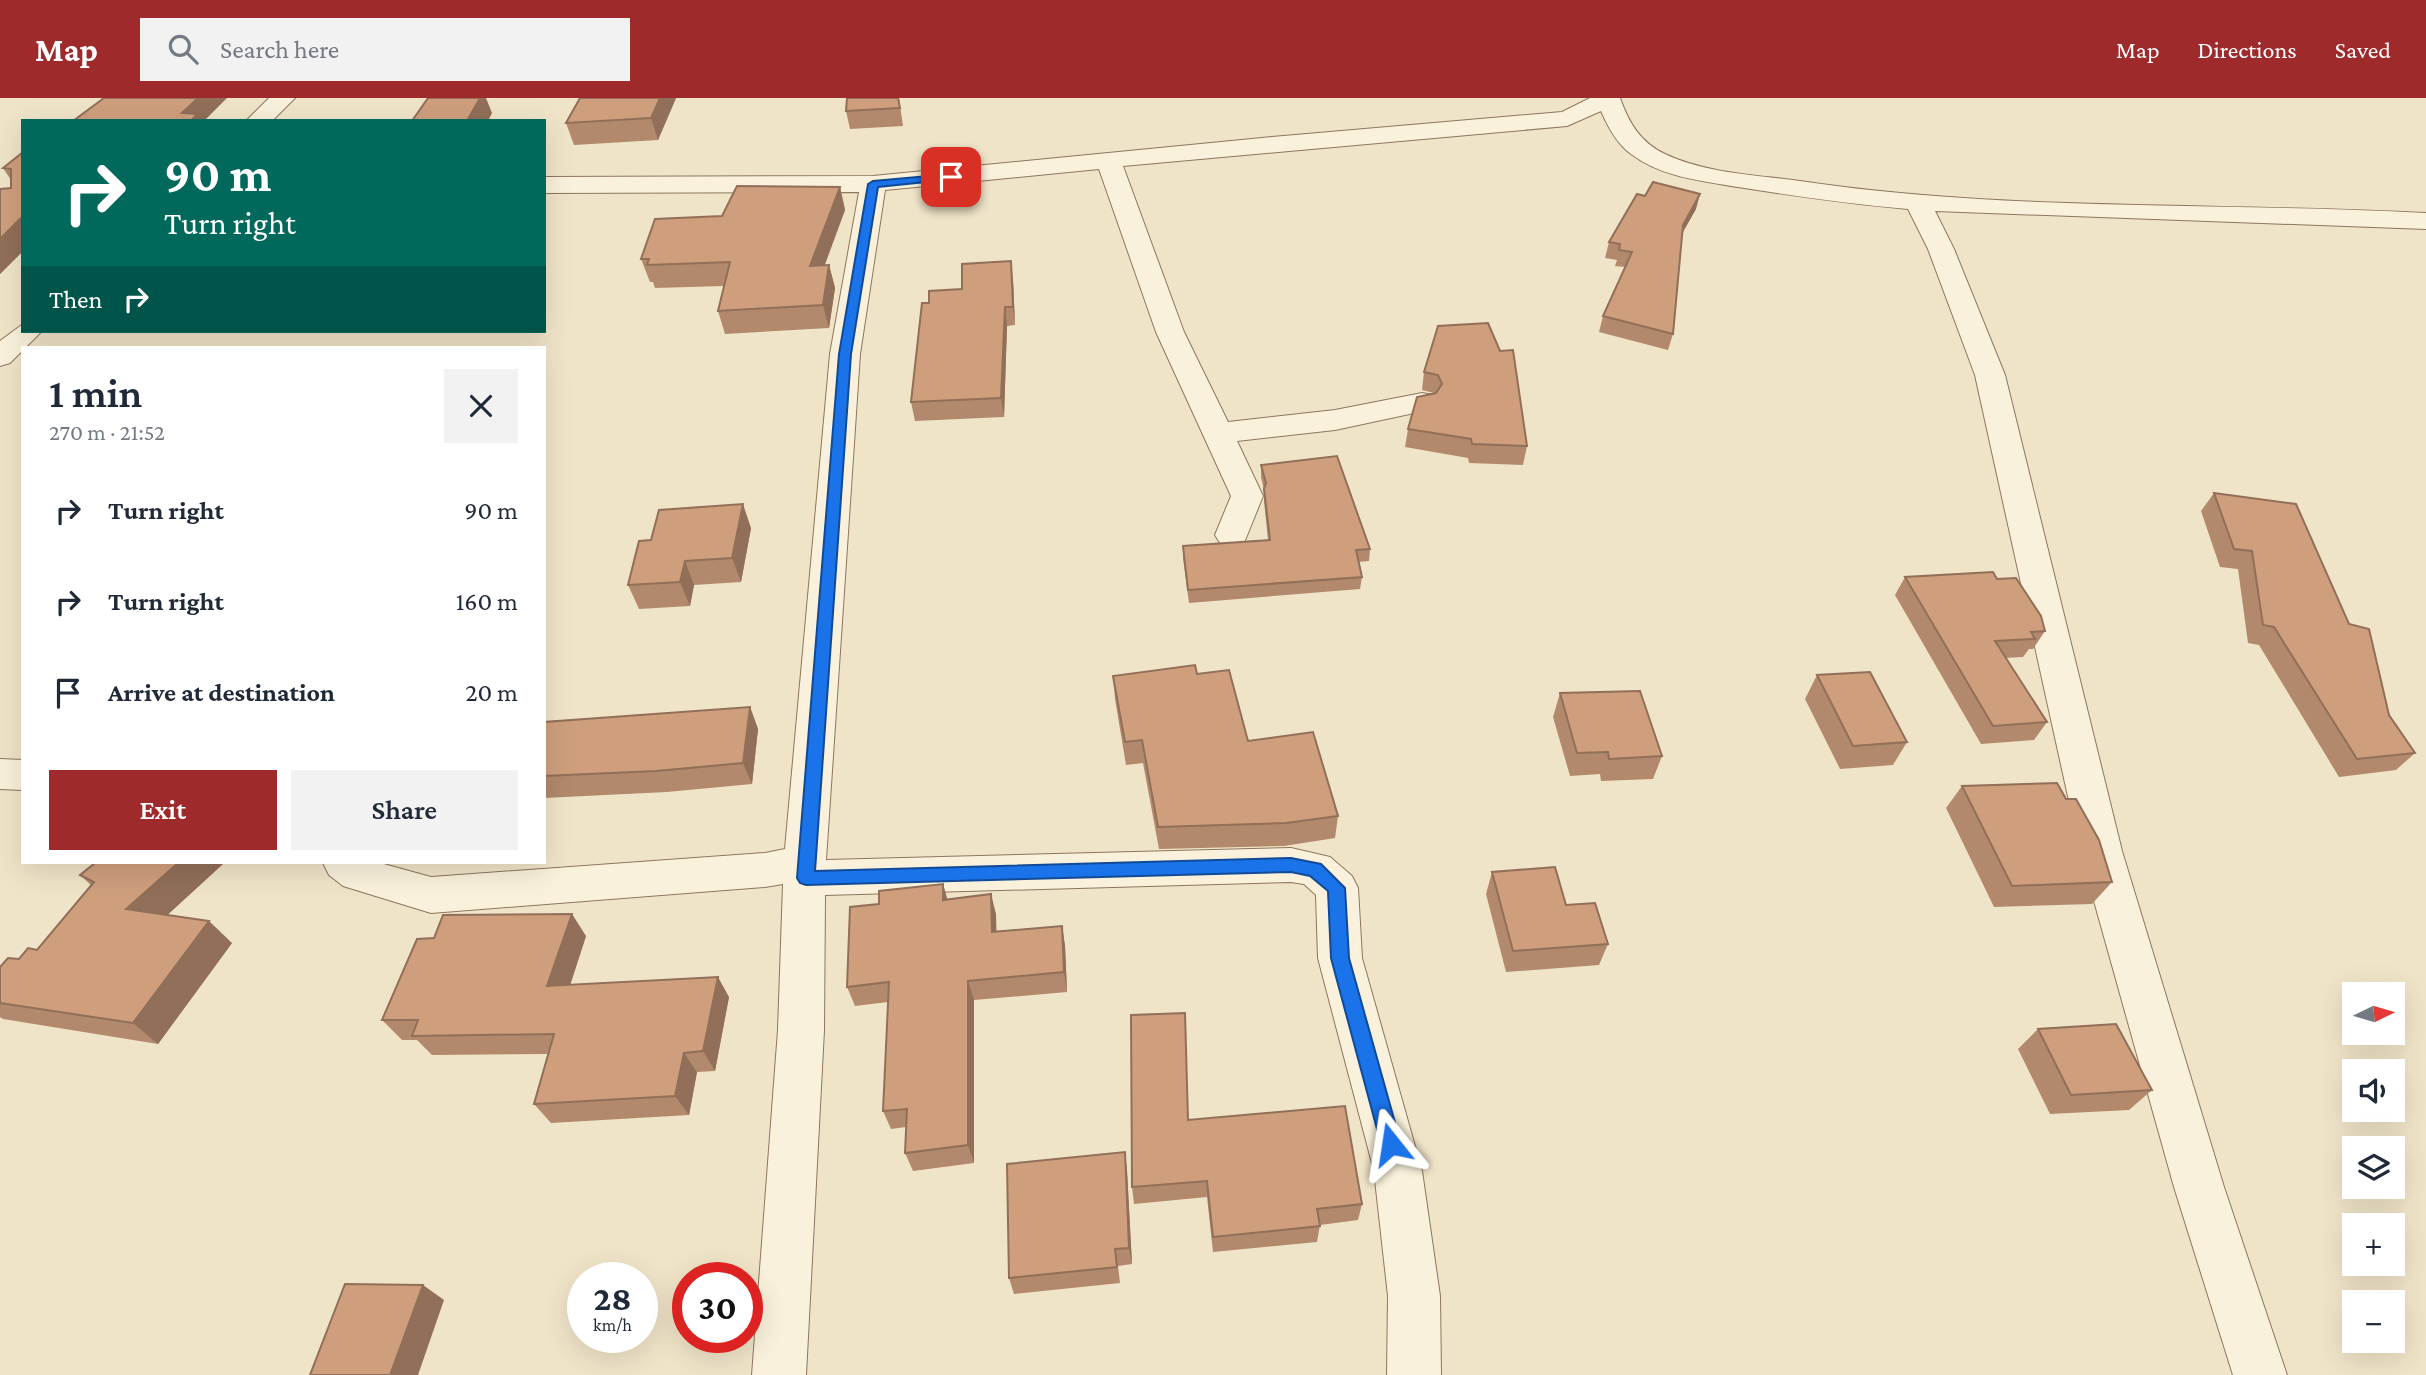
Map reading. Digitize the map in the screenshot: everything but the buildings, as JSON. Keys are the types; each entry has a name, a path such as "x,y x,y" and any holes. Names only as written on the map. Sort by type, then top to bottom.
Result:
{"street":[{"path":"260,119 283,98"},
{"path":"546,185 873,184 1272,144 1567,119 1608,98 1615,119 1641,151"},
{"path":"1567,119 1681,169 1782,187 1919,203 2426,221"},
{"path":"1109,162 1170,332 1247,496 1232,535"},
{"path":"779,1375 801,1030 806,870 845,354 873,184"},
{"path":"1919,203 1941,249 1990,375 2101,851 2199,1186 2260,1375"},
{"path":"0,357 26,333"},
{"path":"1218,433 1335,420 1422,402"},
{"path":"0,774 21,775"},
{"path":"345,864 358,874 431,895 765,870 1291,865 1315,869 1337,888 1340,958 1398,1171 1414,1296 1414,1375"}],"route":[{"path":"951,177 873,184 845,354 805,862 806,878 1291,865 1315,869 1337,888 1340,958 1391,1144"}]}
